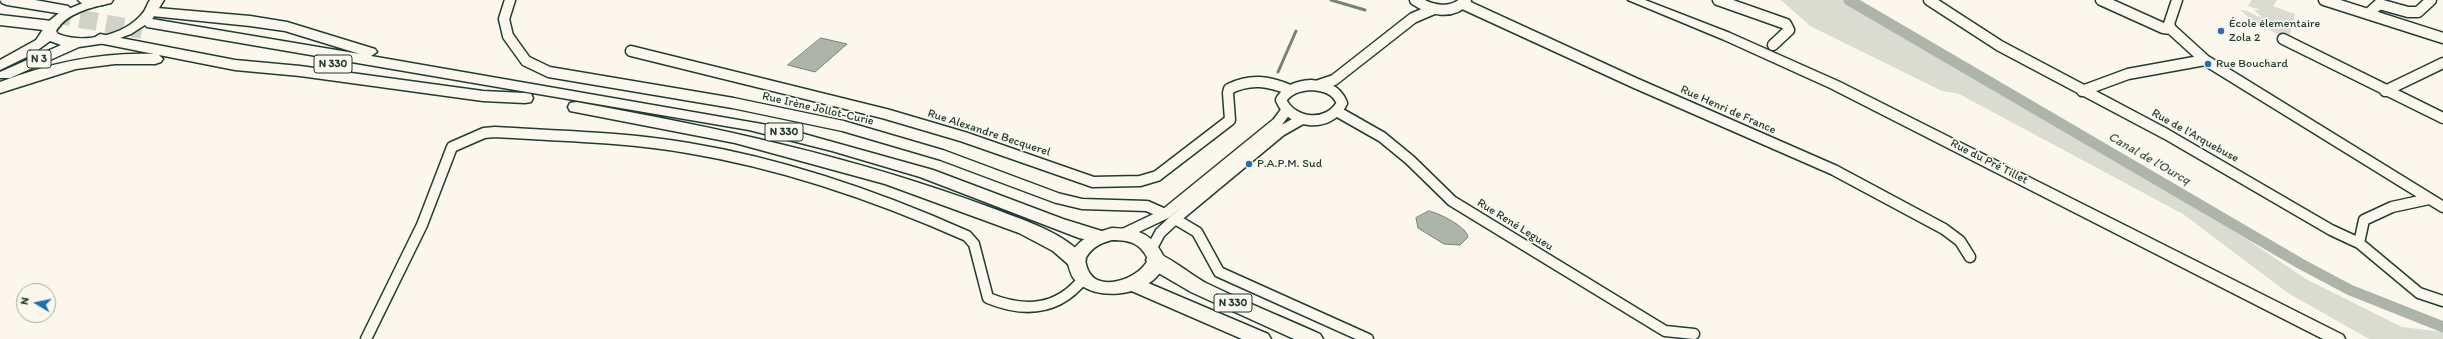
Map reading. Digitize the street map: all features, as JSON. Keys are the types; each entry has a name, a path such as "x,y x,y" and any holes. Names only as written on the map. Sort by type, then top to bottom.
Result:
{"highway":[{"path":"8,0 55,21"},
{"path":"86,0 104,0"},
{"path":"0,5 55,21"},
{"name":"N 330","path":"150,12 174,16 250,21 287,27 352,48 426,65 454,76 654,107 750,124 829,142 985,194 1083,233 1101,237"},
{"name":"N 330","path":"150,12 525,98 754,141 854,168 912,186 1008,222 1041,237 1071,254 1076,260"},
{"path":"0,20 55,21"},
{"path":"100,39 235,65"},
{"path":"0,88 30,76 95,60 135,57 300,71 484,96 525,98"},
{"name":"N 330","path":"1154,254 1162,266 1198,287 1313,339"},
{"name":"N 330","path":"1134,284 1261,339"}],"main road":[{"path":"104,0 72,12 55,21 52,37 58,41 79,43 100,39 128,30 147,18 150,12"},
{"name":"N 3","path":"0,66 33,48 55,21"},
{"name":"N 3","path":"0,77 79,43"},
{"name":"N 330","path":"1123,234 1140,239 1154,254 1150,274 1134,284 1106,287 1094,284 1084,278 1076,266 1076,260 1084,246 1101,237 1123,234"}],"street":[{"name":"Rue Irène Jollot-Curie","path":"510,0 504,19 508,36 526,61 549,72 733,103 843,126 942,155 1057,198 1082,204 1147,206 1194,228 1200,234 1210,258 1219,272 1368,339"},
{"name":"Rue du Pré Tillet","path":"1634,0 1726,36 1835,85 2337,339"},
{"path":"1718,0 1786,24 1789,30 1774,45"},
{"name":"Rue de l'Arquebuse","path":"1929,0 2000,46 2082,91 2166,134 2331,230 2359,243 2419,293 2443,301"},
{"path":"2101,0 2163,28 2171,29"},
{"path":"2177,0 2169,24 2171,29 2204,60 2443,207"},
{"path":"2324,0 2443,38"},
{"path":"2368,14 2379,4 2408,12 2418,12 2431,0"},
{"path":"1413,18 1417,2 1434,9 1451,9 1465,2"},
{"name":"Rue Henri de France","path":"1465,2 1635,83 1834,170 1944,229 1960,241 1970,257"},
{"path":"1319,86 1346,72 1413,18 1434,9"},
{"path":"2283,39 2335,62 2385,91 2443,118"},
{"name":"Rue Alexandre Becquerel","path":"631,50 907,120 964,137 1093,182 1140,181 1157,176 1230,120 1231,110 1227,98 1229,89 1238,83 1251,80 1268,82 1290,90"},
{"path":"2082,91 2128,74 2204,60"},
{"path":"2385,91 2443,63"},
{"path":"1123,234 1170,216 1284,128 1302,119 1322,119 1338,112 1342,103 1338,94 1339,82 1346,72"},
{"path":"1302,119 1286,111 1281,100 1290,90 1303,85 1319,86 1338,94"},
{"path":"1154,254 1160,233 1170,216 1273,127 1286,111"},
{"name":"Rue René Legueu","path":"1338,112 1382,137 1410,160 1452,201 1494,228 1665,331 1694,334"},
{"path":"366,339 422,225 452,146 484,133 495,132 644,142 686,148 814,178 894,204 967,236 974,244 988,298 1001,304 1021,307 1042,305 1072,293 1084,278"},
{"path":"2359,243 2364,220 2392,207 2429,199"}],"shaded area":[{"path":"1781,0 1852,0 1950,65 2242,236 2306,279 2402,327 2443,332 2443,339 2369,339 2288,293 2183,214 1959,94 1942,91 1810,26"},
{"path":"2252,0 2277,0 2273,6 2295,14 2289,38 2285,38 2254,22 2240,10 2248,11 2262,17 2254,10 2259,10 2258,9 2248,6"},
{"path":"821,38 847,44 815,72 788,65"},
{"path":"1429,211 1439,214 1458,225 1463,229 1468,237 1460,245 1444,244 1418,228 1416,218"}],"waterway":[{"path":"1331,0 1365,10"},
{"name":"Canal de l'Ourcq","path":"1849,0 2301,264 2350,290 2443,327"},
{"path":"1278,72 1296,31"}],"tunnel":[{"path":"53,14 142,30"}],"place":[{"name":"École élementaire Zola 2","path":"2221,31"},
{"name":"Rue Bouchard","path":"2208,64"},
{"name":"P.A.P.M. Sud","path":"1249,164"}]}
